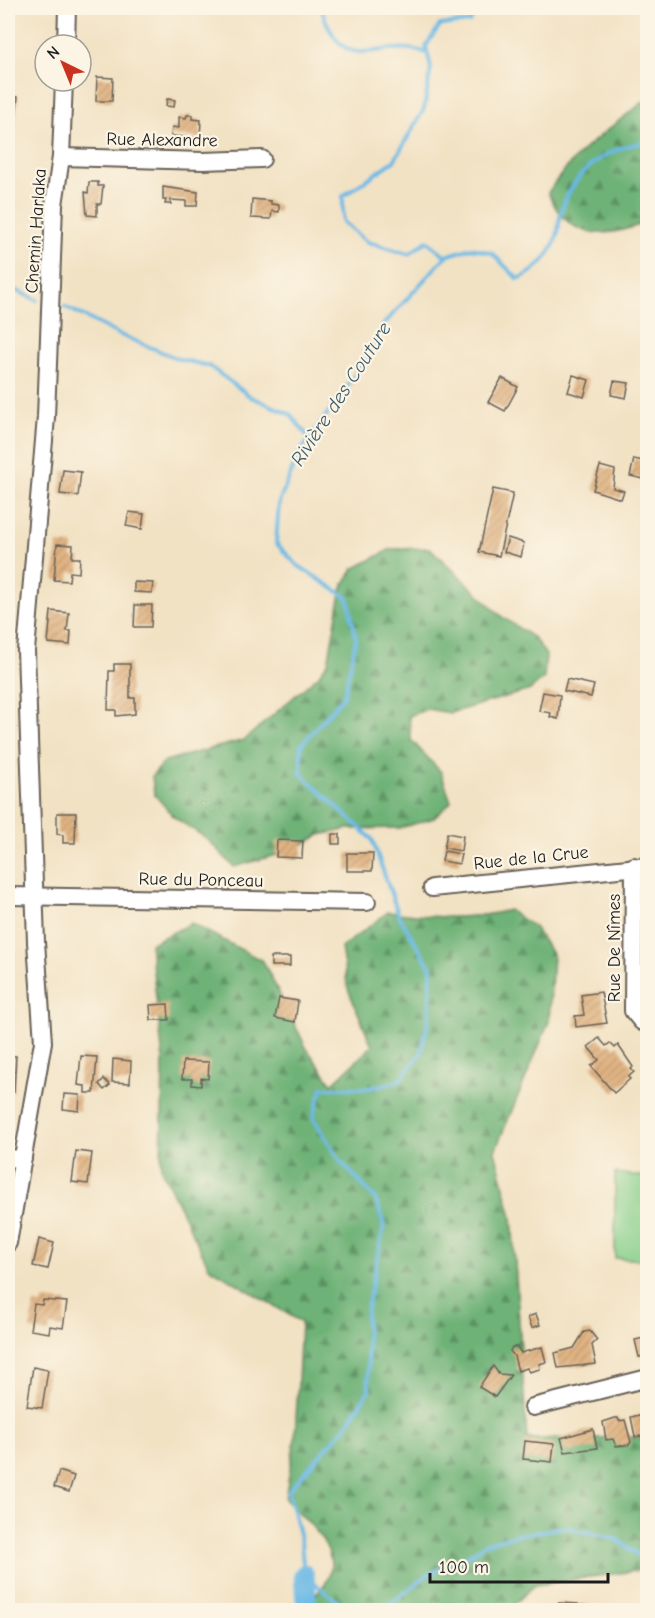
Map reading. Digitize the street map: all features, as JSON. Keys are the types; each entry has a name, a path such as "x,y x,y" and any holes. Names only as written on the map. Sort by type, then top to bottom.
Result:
{"street":[{"path":"66,33 67,8"},
{"name":"Chemin Harlaka","path":"8,1243 15,1158 43,1042 26,651 46,417 54,205 61,157 64,93"},
{"name":"Rue Alexandre","path":"61,157 202,161 262,159"},
{"name":"Rue de la Crue","path":"432,888 641,866"},
{"name":"Rue De Nîmes","path":"641,866 633,1011 642,1022 648,1023"},
{"name":"Rue du Ponceau","path":"8,896 367,902"},
{"path":"533,1407 648,1378"}],"green space":[{"path":"647,99 647,222 632,228 602,233 577,228 556,209 548,193 581,153"},
{"path":"430,548 501,616 534,638 546,655 544,678 530,690 450,713 427,709 409,716 411,740 441,772 451,802 434,818 400,828 349,829 320,835 290,851 234,867 207,839 174,817 154,794 152,776 165,761 244,740 318,676 328,663 342,587 353,569 391,549"},
{"path":"509,910 534,927 553,955 549,1022 495,1151 512,1217 527,1439 647,1437 647,1569 535,1585 508,1610 301,1610 324,1586 331,1570 327,1547 320,1536 285,1499 295,1438 301,1322 209,1267 161,1169 163,1060 150,944 191,923 263,961 307,1049 332,1084 372,1046 348,989 341,948 388,912 464,917"},
{"path":"615,1173 647,1177 647,1260 615,1258"}],"building":[{"path":"97,77 113,78 112,101 96,101"},
{"path":"8,96 18,97 14,130 8,130"},
{"path":"167,99 175,100 174,107 166,106"},
{"path":"187,115 192,115 192,119 201,120 200,138 171,136 172,127 179,128 179,117 186,118"},
{"path":"8,136 14,137 11,172 8,172"},
{"path":"89,182 98,182 98,186 103,186 101,204 97,204 97,216 87,215 85,192 88,193"},
{"path":"163,187 198,192 197,206 186,206 186,201 171,200 171,204 165,204"},
{"path":"252,199 271,201 271,204 279,205 279,212 272,211 271,219 251,218"},
{"path":"573,375 589,380 584,397 568,392"},
{"path":"502,378 518,387 505,411 488,402"},
{"path":"614,381 629,383 626,398 611,395"},
{"path":"8,392 11,392 9,416 8,416"},
{"path":"634,459 648,462 644,479 630,476"},
{"path":"600,466 615,470 613,488 624,491 621,499 593,490"},
{"path":"63,470 81,472 78,496 60,494"},
{"path":"493,489 513,493 499,556 479,552"},
{"path":"129,512 144,514 142,529 126,526"},
{"path":"508,538 524,543 521,557 504,552"},
{"path":"57,544 73,545 72,558 80,558 79,573 70,572 69,581 54,580"},
{"path":"134,582 153,583 152,593 134,592"},
{"path":"135,605 152,605 151,627 134,627"},
{"path":"51,611 69,613 67,631 71,631 70,645 48,643"},
{"path":"114,664 130,664 130,698 135,698 135,714 116,716 116,710 108,710 109,671 114,671"},
{"path":"567,679 594,685 591,697 564,691"},
{"path":"543,692 560,695 558,719 550,717 551,713 539,711"},
{"path":"57,813 76,813 75,843 63,843 63,835 57,834"},
{"path":"447,833 463,836 461,851 444,848"},
{"path":"332,834 340,834 340,844 332,844"},
{"path":"277,840 303,841 302,858 276,857"},
{"path":"444,851 461,854 459,864 442,861"},
{"path":"347,853 373,853 372,871 347,871"},
{"path":"271,957 290,957 290,966 271,966"},
{"path":"8,964 11,964 9,991 8,991"},
{"path":"601,992 607,1023 576,1027 575,1016 584,1015 581,995"},
{"path":"279,998 298,1001 295,1022 275,1018"},
{"path":"168,1004 169,1020 151,1020 150,1005"},
{"path":"8,1010 14,1011 12,1047 8,1047"},
{"path":"599,1038 606,1046 610,1043 615,1048 618,1045 633,1067 631,1069 634,1072 628,1077 630,1079 614,1093 591,1066 599,1060 588,1047"},
{"path":"8,1056 16,1056 14,1092 8,1092"},
{"path":"81,1056 97,1057 94,1093 85,1093 85,1086 78,1085"},
{"path":"113,1059 131,1061 130,1083 112,1082"},
{"path":"183,1061 209,1062 208,1079 201,1078 201,1086 192,1085 192,1079 182,1079"},
{"path":"104,1079 110,1085 104,1090 99,1084"},
{"path":"64,1094 80,1095 79,1111 63,1109"},
{"path":"76,1151 92,1153 88,1184 72,1182"},
{"path":"39,1239 54,1243 48,1269 33,1266"},
{"path":"43,1300 67,1302 63,1328 50,1326 49,1333 30,1330 34,1304 42,1305"},
{"path":"536,1314 540,1325 532,1328 528,1317"},
{"path":"590,1331 597,1340 592,1345 596,1364 558,1368 555,1353 574,1348 584,1332"},
{"path":"648,1337 648,1355 639,1357 635,1340"},
{"path":"512,1347 517,1347 521,1353 542,1347 546,1362 539,1364 540,1369 529,1372 527,1368 518,1371 514,1356 510,1351"},
{"path":"493,1366 499,1374 511,1375 495,1397 479,1387"},
{"path":"33,1367 48,1370 42,1408 27,1406"},
{"path":"648,1413 648,1435 635,1437 631,1417"},
{"path":"615,1418 619,1421 625,1420 631,1442 629,1445 616,1446 613,1439 606,1440 603,1422"},
{"path":"593,1429 597,1448 565,1452 561,1438"},
{"path":"525,1441 554,1444 552,1462 523,1459"},
{"path":"59,1471 74,1476 69,1492 54,1487"},
{"path":"558,1603 578,1604 578,1610 558,1610"},
{"path":"581,1605 607,1608 607,1610 581,1610"}],"waterway":[{"path":"321,8 331,31 341,44 352,50 364,52 409,49 427,53"},
{"path":"446,256 427,241 409,254 367,242 343,222 343,196 394,161 424,109 431,68 426,46 440,25 470,22 477,8"},
{"name":"Rivière des Couture","path":"360,1610 345,1607 304,1575 301,1542 288,1491 347,1425 369,1390 366,1314 384,1225 375,1198 341,1162 313,1118 322,1088 370,1088 399,1081 421,1053 429,1017 431,968 399,916 372,839 301,774 301,745 344,696 356,639 348,598 297,565 276,543 279,502 299,454 362,365 384,324 446,256 471,248 492,253 518,279 525,276 537,267 551,250 568,195 584,172 606,155 633,144 648,142"},
{"path":"8,287 37,300"},
{"path":"64,306 118,334 179,359 209,366 251,397 290,414 310,439"},
{"path":"382,1610 429,1574 464,1558 487,1543 516,1535 566,1527 616,1539 644,1559 648,1557"},
{"name":"Rivière des Couture","path":"304,1575 307,1610"}]}
